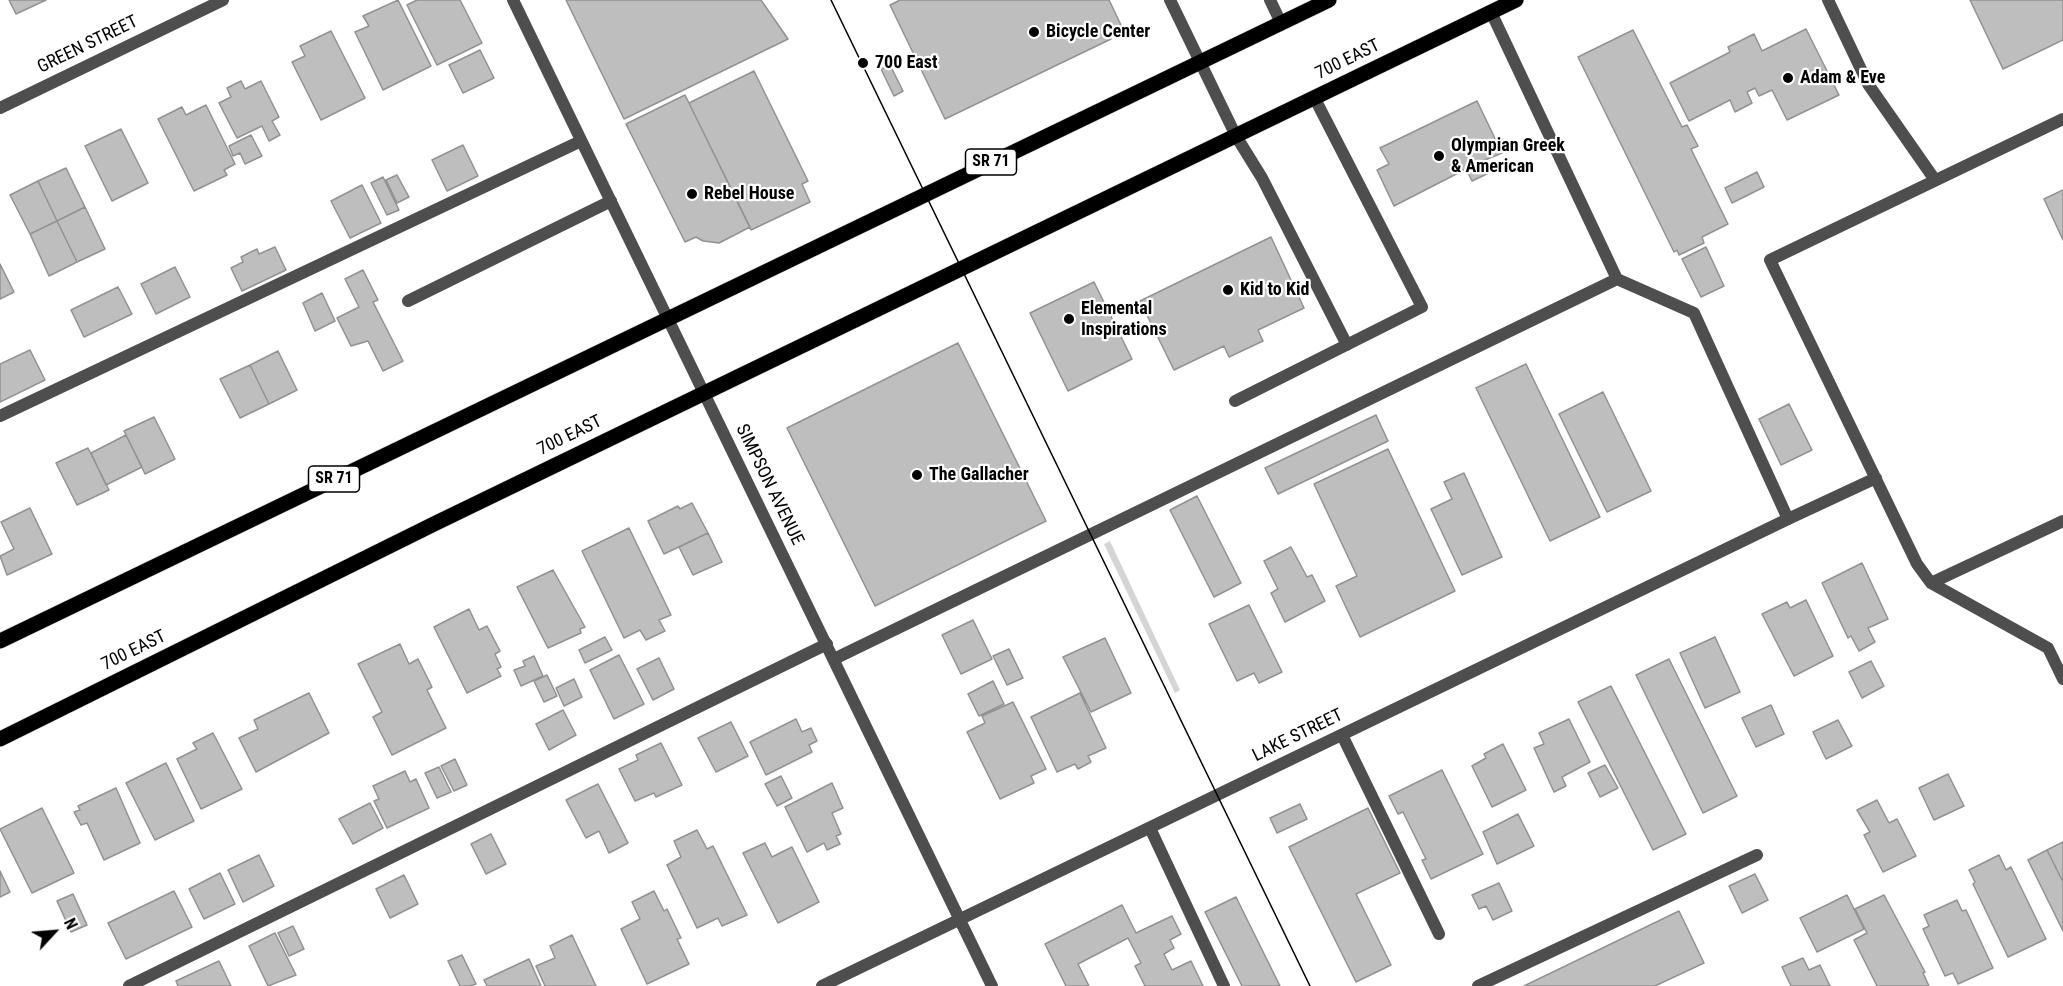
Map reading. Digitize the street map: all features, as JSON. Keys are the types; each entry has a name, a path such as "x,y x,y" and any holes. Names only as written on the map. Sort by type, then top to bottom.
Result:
{"main road":[{"name":"SR 71","path":"0,640 1329,0"},
{"name":"700 EAST","path":"0,739 705,393 1516,0"}],"street":[{"name":"GREEN STREET","path":"0,108 223,0"},
{"name":"SIMPSON AVENUE","path":"513,0 992,986"},
{"path":"1170,0 1236,136 1262,178 1347,345"},
{"path":"1270,0 1281,23"},
{"path":"1828,0 1868,84 1935,180"},
{"path":"1491,12 1617,279 1694,313 1788,519"},
{"path":"1235,401 1422,307 1314,97"},
{"path":"2063,119 1770,260 1917,564 1931,583 2048,648 2063,680"},
{"path":"0,416 582,141"},
{"path":"408,301 610,201"},
{"path":"834,659 1617,279"},
{"name":"LAKE STREET","path":"822,986 1875,478"},
{"path":"1931,583 2063,521"},
{"path":"129,986 826,644"},
{"path":"1342,735 1439,934"},
{"path":"1150,828 1224,986"},
{"path":"1478,986 1757,855"}],"shaded area":[{"path":"1110,541 1180,690 1175,693 1104,544"}],"building":[{"path":"9,0 46,0 16,14"},
{"path":"398,0 431,66 383,90 355,32 369,26 363,16"},
{"path":"417,0 460,0 482,43 437,65 407,5"},
{"path":"566,0 761,0 788,39 624,119"},
{"path":"900,0 1109,0 1121,25 1107,31 1111,39 945,119 890,5"},
{"path":"1970,0 2063,0 2063,40 2003,69"},
{"path":"1806,29 1839,95 1787,120 1772,90 1759,96 1755,88 1747,92 1752,103 1735,112 1730,100 1689,121 1670,83 1730,52 1728,47 1754,34 1762,51"},
{"path":"1633,30 1682,127 1687,125 1698,146 1691,149 1728,224 1702,237 1704,243 1679,255 1677,250 1674,252 1578,57"},
{"path":"331,31 365,98 321,120 292,62 305,56 300,46"},
{"path":"480,50 494,78 463,93 449,65"},
{"path":"890,65 903,91 894,96 881,69"},
{"path":"754,71 808,181 802,184 810,202 751,230 689,103"},
{"path":"241,81 245,89 261,81 279,117 272,121 280,135 269,141 262,126 237,138 219,103 231,97 227,88"},
{"path":"685,95 750,227 719,243 703,241 696,237 685,242 626,124"},
{"name":"Olympian Greek & American","path":"1477,101 1502,153 1485,160 1491,172 1472,181 1466,169 1394,206 1377,170 1389,164 1380,148"},
{"path":"206,105 235,164 224,170 227,175 194,191 158,119 182,107 186,115"},
{"path":"121,129 148,183 112,201 85,146"},
{"path":"251,135 262,156 245,164 240,153 233,156 229,146"},
{"path":"463,145 478,176 447,191 432,160"},
{"path":"66,168 85,207 57,221 38,181"},
{"path":"1757,172 1764,187 1732,203 1725,188"},
{"path":"397,175 409,197 397,203 386,180"},
{"path":"383,177 399,210 387,215 371,183"},
{"path":"38,181 57,221 30,234 10,195"},
{"path":"362,185 381,223 350,238 331,201"},
{"path":"2063,190 2063,240 2044,199"},
{"path":"85,207 105,249 77,262 57,221"},
{"path":"57,221 77,262 49,276 30,234"},
{"path":"1271,237 1304,308 1258,330 1263,341 1229,357 1224,346 1174,370 1140,301"},
{"path":"275,247 286,270 242,291 231,268 243,262 241,257 257,249 259,254"},
{"path":"1706,247 1724,286 1701,297 1682,259"},
{"path":"0,264 14,292 0,299"},
{"path":"175,267 190,297 156,314 141,284"},
{"path":"363,270 378,300 373,302 403,361 383,371 368,341 351,346 337,318 359,307 345,279"},
{"path":"1094,282 1132,359 1068,391 1030,313"},
{"path":"118,287 132,314 84,337 71,310"},
{"path":"322,293 335,321 315,331 303,303"},
{"name":"The Gallacher","path":"958,343 1046,521 875,606 787,428"},
{"path":"30,350 45,380 0,402 0,364"},
{"path":"278,351 297,390 269,404 250,365"},
{"path":"1526,364 1600,517 1550,541 1476,388"},
{"path":"250,365 269,404 240,418 220,379"},
{"path":"1603,392 1651,491 1607,512 1559,414"},
{"path":"1789,404 1812,450 1781,465 1759,419"},
{"path":"1376,415 1388,441 1278,494 1265,468"},
{"path":"154,417 175,459 145,474 124,431"},
{"path":"126,435 142,467 106,485 91,453"},
{"path":"88,448 109,490 77,505 56,463"},
{"path":"1388,449 1455,591 1360,637 1336,586 1357,576 1314,484"},
{"path":"1464,473 1502,557 1462,575 1431,509 1452,499 1444,482"},
{"path":"1197,496 1241,583 1214,597 1170,510"},
{"path":"692,503 708,533 664,554 648,521 678,506 680,509"},
{"path":"30,508 52,554 7,575 0,556 14,549 1,522"},
{"path":"629,528 671,615 659,620 665,631 646,640 640,630 624,638 582,551"},
{"path":"708,533 722,562 693,575 679,547"},
{"path":"1291,547 1307,577 1312,575 1325,601 1285,622 1271,593 1278,589 1264,561"},
{"path":"1862,563 1888,619 1868,628 1875,642 1859,651 1851,636 1848,638 1822,583"},
{"path":"553,570 585,627 580,629 581,633 548,648 517,587"},
{"path":"1806,600 1833,656 1794,676 1762,614 1787,602 1790,608"},
{"path":"1249,605 1282,672 1259,683 1254,673 1237,681 1209,624"},
{"path":"469,609 479,630 487,626 500,651 495,654 501,667 497,669 501,676 467,693 434,627"},
{"path":"973,620 992,659 961,674 942,635"},
{"path":"605,637 612,650 585,663 579,650"},
{"path":"1715,637 1740,692 1705,708 1680,653"},
{"path":"1105,638 1131,693 1091,712 1063,657"},
{"path":"400,644 409,664 418,659 432,687 427,690 446,728 392,755 373,717 382,712 358,664"},
{"path":"1009,649 1023,678 1007,685 993,656"},
{"path":"619,655 644,704 614,719 590,670"},
{"path":"534,656 543,676 521,686 514,670 525,666 523,661"},
{"path":"659,658 674,689 653,700 637,669"},
{"path":"1669,659 1737,796 1703,813 1636,675"},
{"path":"1871,661 1884,686 1862,698 1849,672"},
{"path":"547,675 557,696 544,702 534,681"},
{"path":"574,679 582,697 564,706 556,688"},
{"path":"993,681 1004,704 979,716 968,694"},
{"path":"1611,686 1686,834 1653,850 1578,702"},
{"path":"309,693 329,733 256,772 239,738 258,729 254,720"},
{"path":"1080,693 1106,748 1088,756 1091,762 1078,769 1075,764 1057,772 1031,717"},
{"path":"1013,702 1046,769 1031,776 1034,783 1000,799 967,732 985,723 982,716"},
{"path":"1771,705 1784,734 1756,747 1742,718"},
{"path":"563,710 576,735 549,750 536,724"},
{"path":"796,719 802,732 811,728 817,741 809,745 812,752 766,775 750,742"},
{"path":"1569,719 1590,762 1562,777 1566,786 1554,792 1534,748 1544,744 1539,733"},
{"path":"1838,720 1852,746 1826,759 1813,732"},
{"path":"731,722 748,756 716,772 698,738"},
{"path":"213,733 242,789 201,809 177,759 197,749 193,743"},
{"path":"661,743 682,785 656,797 654,793 635,801 619,769 638,760 636,755"},
{"path":"1503,744 1526,790 1492,807 1472,766 1486,758 1484,754"},
{"path":"455,759 467,785 454,791 441,766"},
{"path":"166,763 194,821 155,840 126,783"},
{"path":"1605,765 1618,788 1600,797 1588,773"},
{"path":"439,767 451,792 437,798 425,773"},
{"path":"1442,770 1483,854 1431,879 1422,860 1426,859 1403,812 1398,814 1389,796"},
{"path":"405,771 410,782 416,779 429,808 387,828 374,801 379,799 373,786"},
{"path":"1948,774 1964,806 1934,820 1919,788"},
{"path":"781,776 792,798 777,806 765,784"},
{"path":"832,783 843,808 832,813 841,834 836,836 840,844 827,850 824,843 807,852 785,807"},
{"path":"598,784 628,843 609,853 599,831 586,838 566,800"},
{"path":"116,788 140,843 104,860 87,823 81,825 74,812 80,810 78,806"},
{"path":"1877,800 1889,823 1897,819 1916,856 1883,872 1864,835 1870,832 1857,810"},
{"path":"370,803 383,828 353,844 339,819"},
{"path":"1300,804 1307,819 1277,833 1270,818"},
{"path":"42,808 74,873 32,893 0,829"},
{"path":"1368,808 1400,873 1356,894 1391,965 1356,982 1289,847"},
{"path":"1518,814 1534,846 1497,864 1483,832"},
{"path":"697,830 707,849 713,846 747,915 722,926 718,918 697,928 667,865 681,857 674,841"},
{"path":"491,834 506,864 486,874 471,844"},
{"path":"2063,842 2063,882 2047,850"},
{"path":"765,843 772,857 792,847 819,902 778,923 743,853"},
{"path":"2047,850 2063,882 2063,931 2028,860"},
{"path":"259,855 274,886 243,902 228,870"},
{"path":"1999,855 2006,870 2011,867 2046,939 2008,957 1973,884 1975,882 1969,870"},
{"path":"0,871 10,892 0,897"},
{"path":"220,873 235,904 204,919 189,889"},
{"path":"1755,874 1768,900 1742,913 1729,886"},
{"path":"404,875 418,904 390,918 376,889"},
{"path":"1499,883 1512,911 1493,920 1486,906 1479,909 1472,895"},
{"path":"174,891 192,927 126,959 108,923"},
{"path":"654,891 664,911 667,909 681,938 677,939 689,964 647,984 621,929 640,919 632,902"},
{"path":"73,894 87,925 71,932 57,901"},
{"path":"1847,895 1864,929 1817,952 1800,918"},
{"path":"1884,895 1925,972 1923,973 1929,986 1877,986 1854,940 1867,933 1855,909"},
{"path":"1236,897 1280,986 1242,986 1205,912"},
{"path":"1957,900 1962,911 1966,910 1993,968 1958,984 1953,973 1945,976 1923,929 1929,926 1924,915"},
{"path":"1122,905 1136,933 1172,916 1181,934 1170,940 1174,948 1164,954 1172,970 1191,961 1203,986 1145,986 1135,966 1141,963 1128,938 1078,964 1089,986 1066,986 1045,944"},
{"path":"1679,911 1704,963 1655,986 1524,986"},
{"path":"293,926 304,949 289,956 278,933"},
{"path":"275,933 296,975 268,986 249,946"},
{"path":"572,935 596,986 545,986 536,966 555,958 550,946"},
{"path":"462,955 476,984 460,986 448,961"},
{"path":"1803,958 1809,970 1820,965 1830,986 1791,986 1782,967"},
{"path":"529,959 541,986 487,986 484,980"},
{"path":"219,961 231,986 178,986 176,981"}],"tram line":[{"path":"831,0 1310,986"}],"place":[{"name":"Bicycle Center","path":"1034,32"},
{"name":"700 East","path":"863,63"},
{"name":"Adam & Eve","path":"1788,78"},
{"name":"Olympian Greek & American","path":"1439,156"},
{"name":"Rebel House","path":"692,194"},
{"name":"Kid to Kid","path":"1228,290"},
{"name":"Elemental Inspirations","path":"1069,319"},
{"name":"The Gallacher","path":"917,475"}]}
